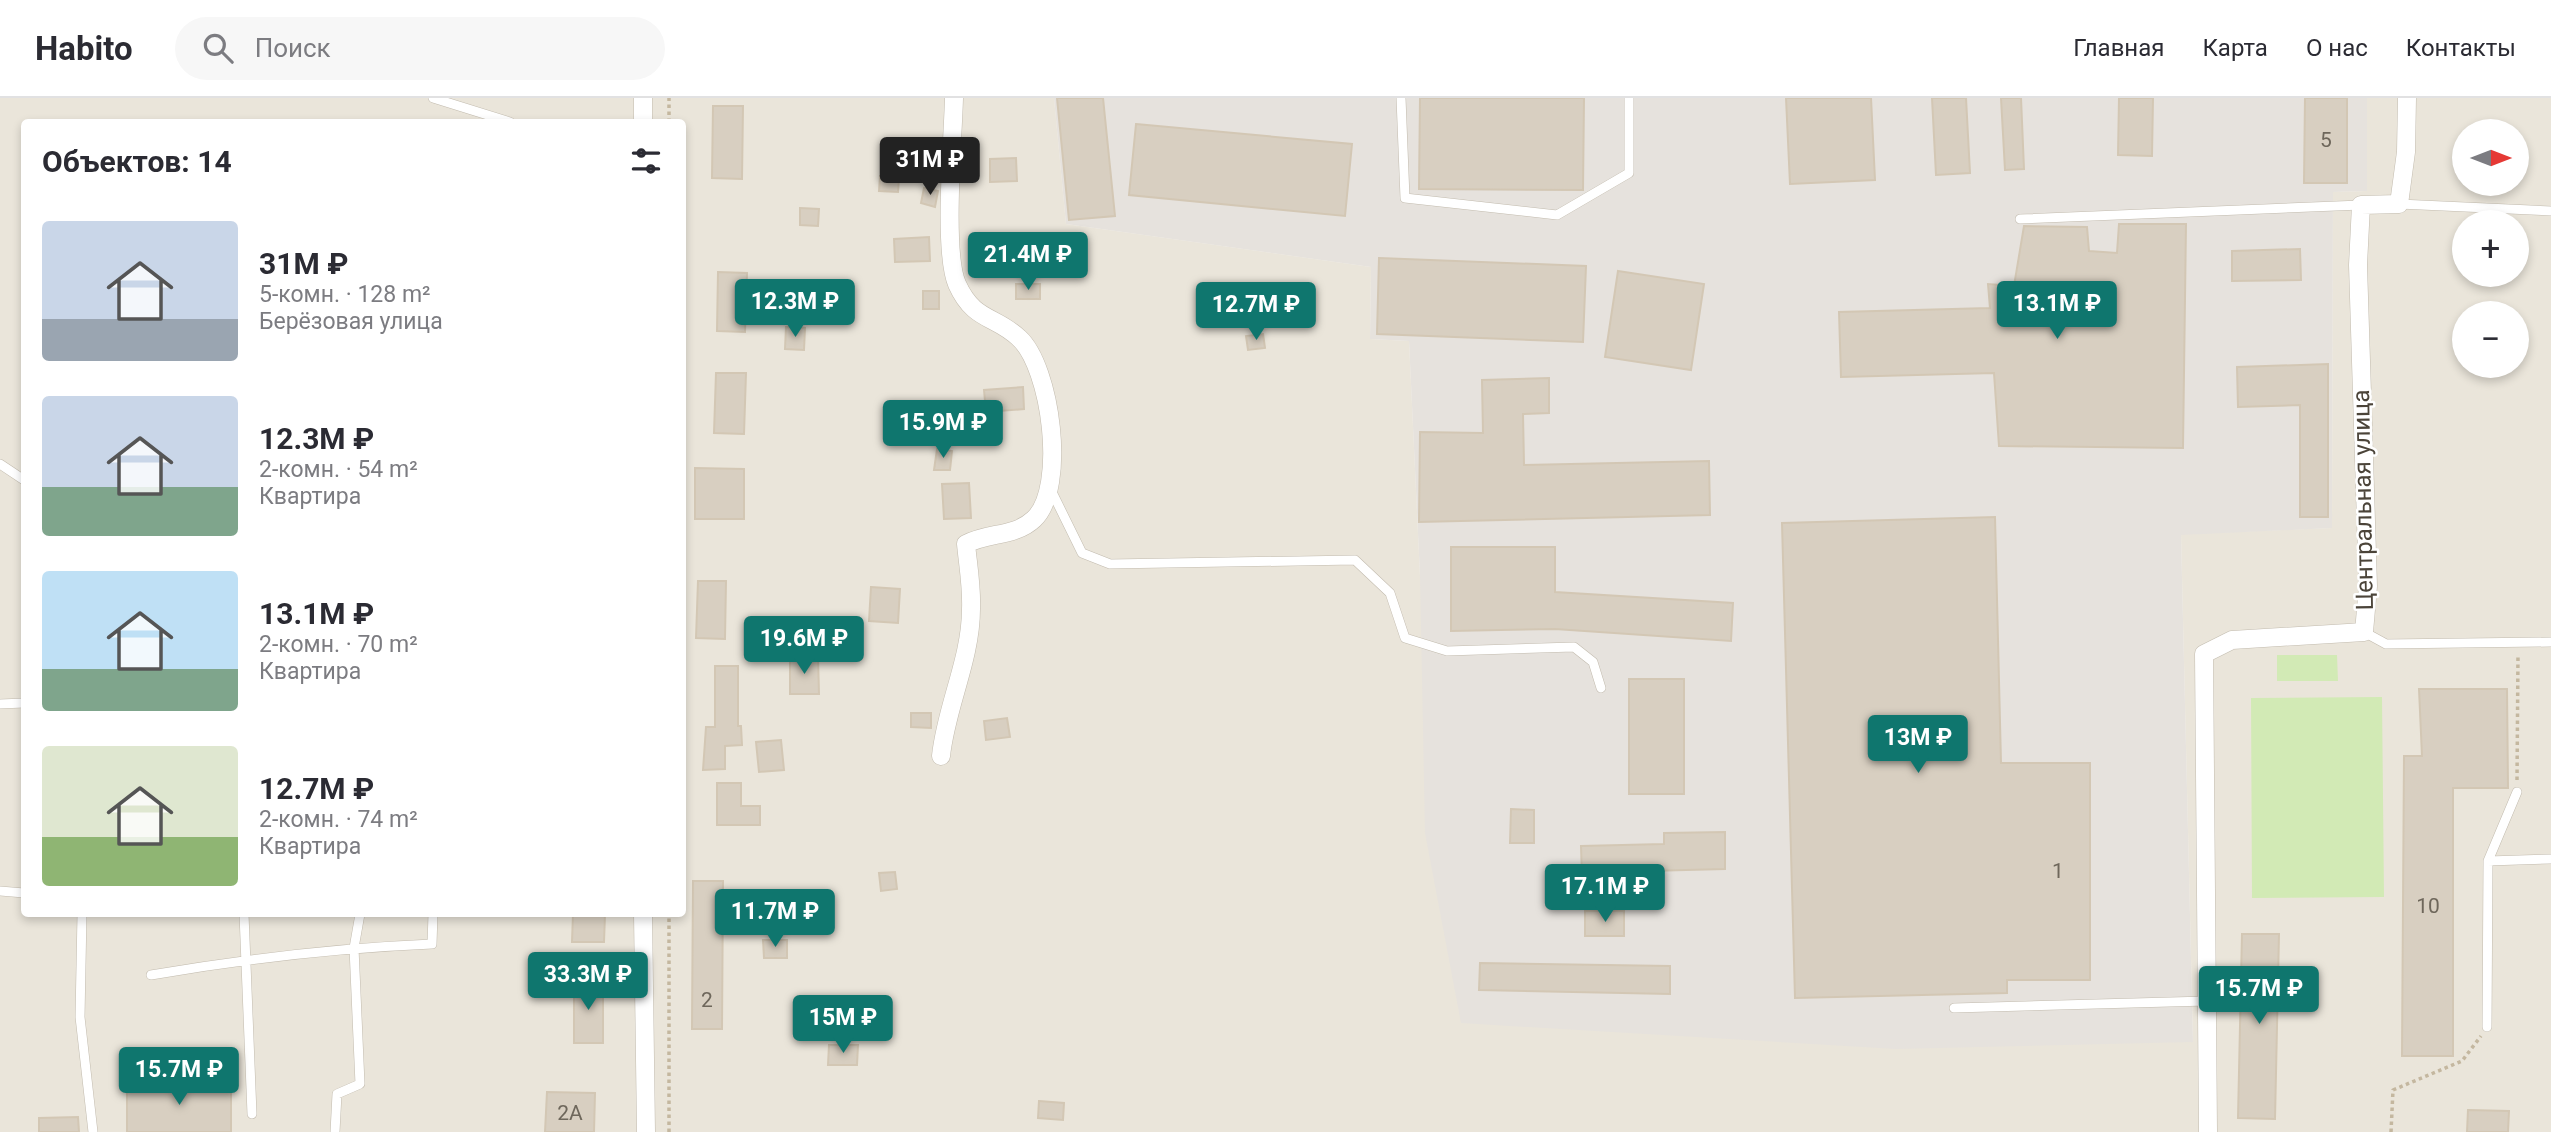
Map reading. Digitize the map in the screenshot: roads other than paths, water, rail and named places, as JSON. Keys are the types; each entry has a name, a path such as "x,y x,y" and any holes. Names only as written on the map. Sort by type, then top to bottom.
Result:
{"street":[{"path":"643,98 643,119"},
{"path":"941,756 943,734 964,660 972,610 966,544 1019,530 1036,517 1051,489 1051,436 1044,380 1020,339 973,311 956,282 951,253 954,98"},
{"path":"2361,205 2399,204 2406,152 2407,98"},
{"name":"Центральная улица","path":"2208,1132 2204,654 2232,640 2364,632 2368,586 2358,265 2361,205"},
{"path":"643,917 646,1132"}],"lane":[{"path":"433,98 500,119"},
{"path":"1401,98 1405,198 1557,215 1629,173 1629,98"},
{"path":"2399,204 2551,211"},
{"path":"2020,219 2361,205"},
{"path":"0,464 21,478"},
{"path":"1051,489 1082,553 1110,564 1355,560 1390,593 1405,638 1447,651 1574,647 1593,662 1601,688"},
{"path":"2364,632 2386,644 2551,642"},
{"path":"0,704 21,703"},
{"path":"2487,1027 2488,861 2517,792"},
{"path":"2488,861 2551,859"},
{"path":"0,891 21,893"},
{"path":"82,917 80,1017 93,1132"},
{"path":"244,917 252,1114"},
{"path":"335,1132 337,1094 360,1084 354,947 359,917"},
{"path":"151,975 245,959 354,947 432,944 433,917"},
{"path":"1954,1007 2207,1001"}]}
